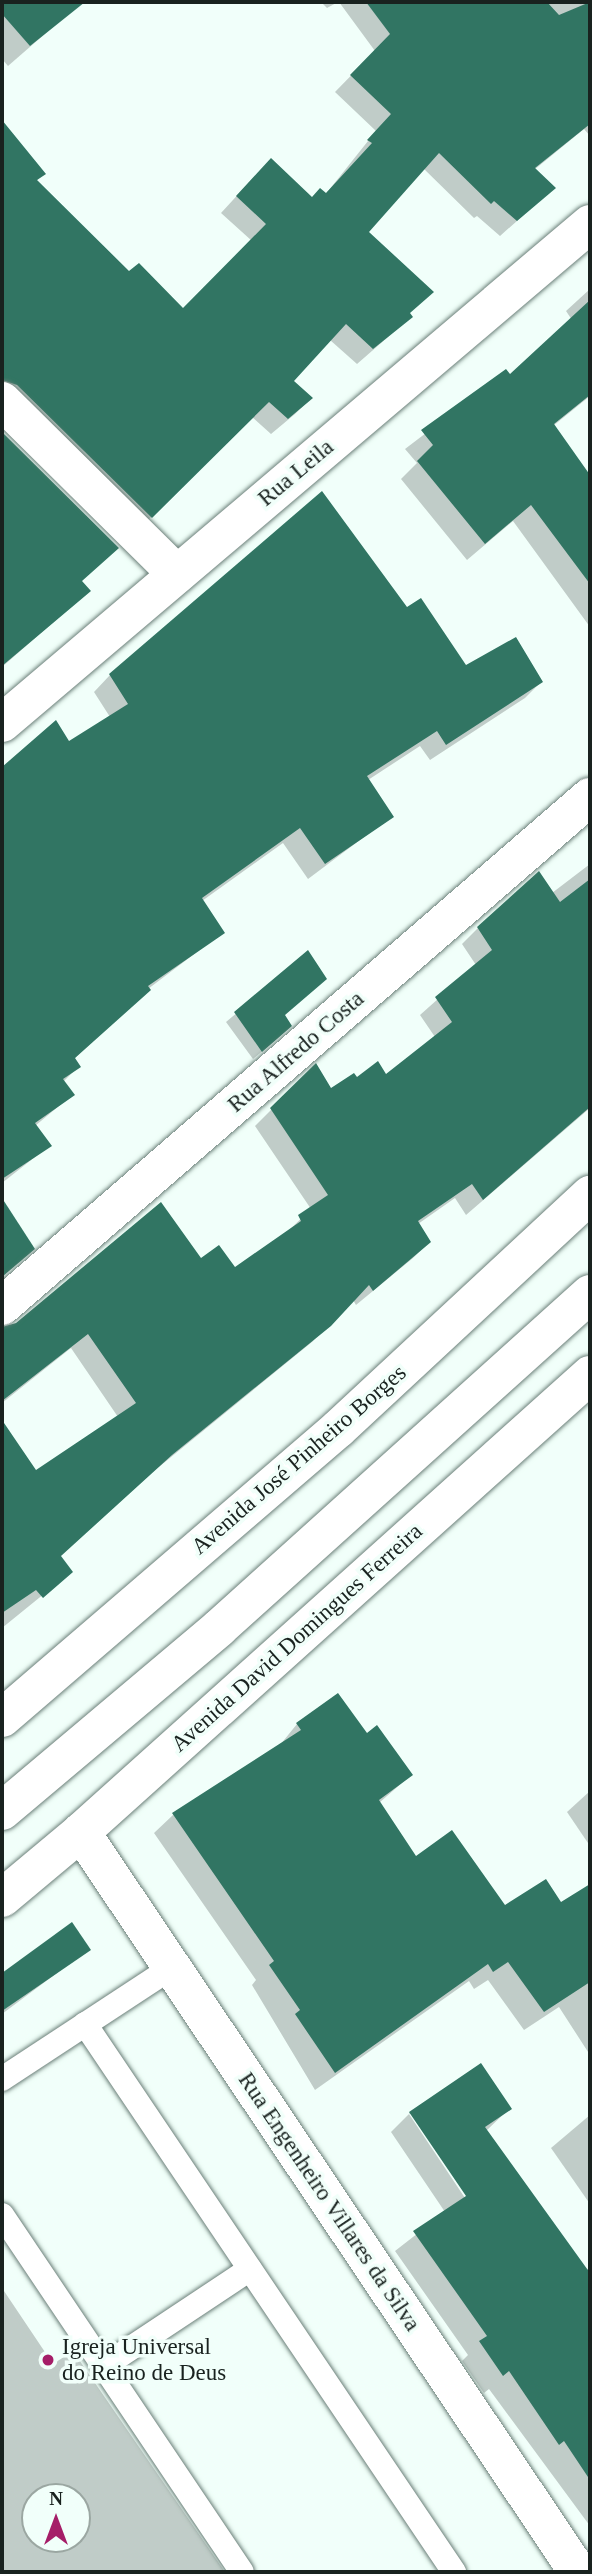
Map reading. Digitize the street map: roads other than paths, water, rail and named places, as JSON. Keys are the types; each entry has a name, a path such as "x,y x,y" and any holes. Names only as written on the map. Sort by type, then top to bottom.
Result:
{"street":[{"name":"Rua Leila","path":"2,723 590,224"},
{"path":"2,401 177,573"},
{"name":"Rua Alfredo Costa","path":"2,1306 590,797"},
{"name":"Avenida José Pinheiro Borges","path":"2,1718 338,1429 590,1195"},
{"path":"2,1811 219,1628 590,1294"},
{"name":"Avenida David Domingues Ferreira","path":"2,1898 80,1832 590,1375"},
{"name":"Rua Engenheiro Villares da Silva","path":"80,1832 578,2572"}],"lane":[{"path":"2,2079 171,1968"},
{"path":"85,2024 454,2572"},
{"path":"2,2215 242,2572"},
{"path":"104,2366 250,2269"}],"place":[{"name":"Igreja Universal do Reino de Deus","path":"48,2360"}]}
